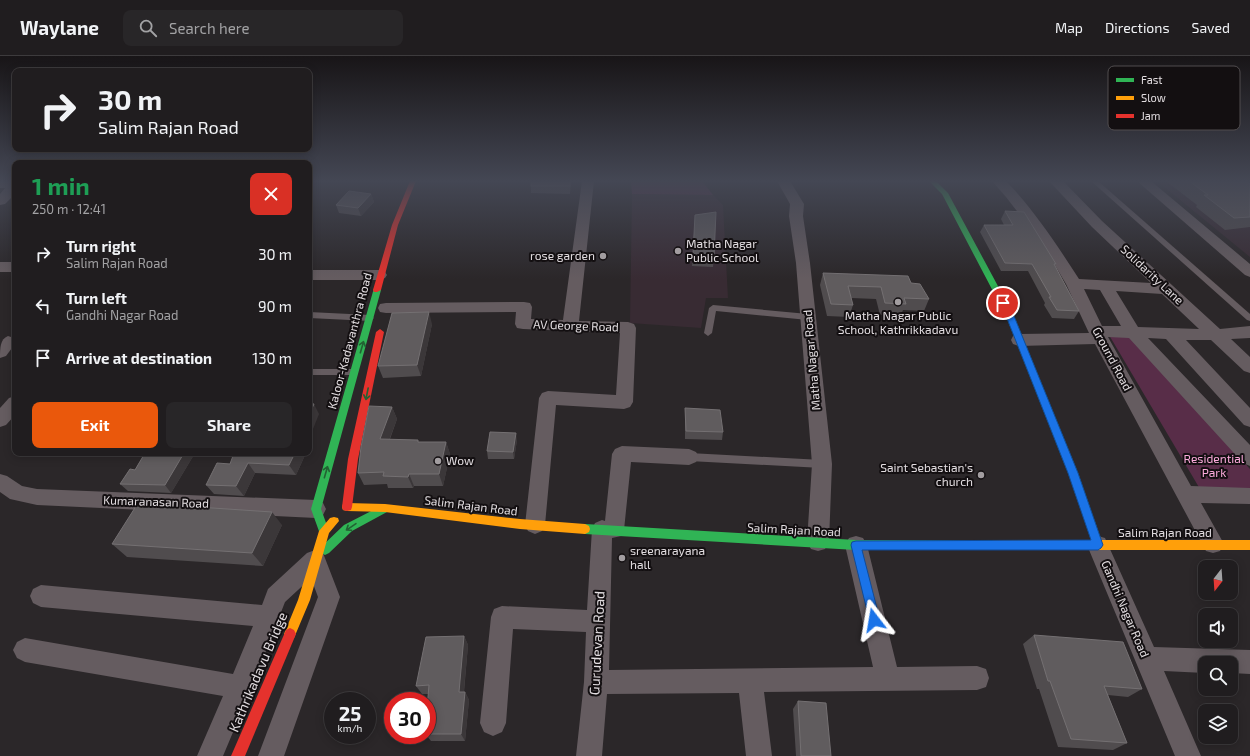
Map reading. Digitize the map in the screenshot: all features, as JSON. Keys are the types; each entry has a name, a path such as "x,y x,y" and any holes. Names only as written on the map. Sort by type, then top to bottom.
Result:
{"main road":[{"name":"Kaloor-Kadavanthra Road","path":"316,509 370,318 380,275 400,214"},
{"name":"Gandhi Nagar Road","path":"956,214 1010,316 1073,473 1098,545"},
{"path":"398,220 410,220"},
{"path":"316,509 324,531 346,507 353,459 385,312"},
{"name":"Salim Rajan Road","path":"346,507 385,508 535,525 856,545 1250,545"},
{"path":"315,560 348,528 385,508"},
{"name":"Kathrikadavu Bridge","path":"238,756 304,600 324,531"}],"street":[{"path":"570,326 584,214"},
{"name":"Matha Nagar Road","path":"796,214 804,263 822,464 818,542"},
{"name":"Ground Road","path":"1026,214 1049,244 1074,284 1098,335 1187,494 1213,544"},
{"name":"Solidarity Lane","path":"1088,214 1165,289 1217,335 1250,367"},
{"path":"1181,214 1250,272"},
{"path":"0,267 12,267"},
{"path":"312,275 380,275"},
{"path":"1074,284 1165,289"},
{"path":"1105,286 1133,332 1250,458"},
{"name":"AV George Road","path":"385,312 524,307 523,324 628,328 624,402 548,398 535,525"},
{"path":"1019,340 1133,332 1217,335 1250,332"},
{"path":"1170,333 1250,420"},
{"path":"0,420 12,406"},
{"name":"Gurudevan Road","path":"589,756 596,682 599,622 608,530 622,454 689,457"},
{"name":"Kumaranasan Road","path":"0,482 17,493 37,497 316,509"},
{"path":"1187,494 1250,496"},
{"path":"856,545 888,679"},
{"name":"Gandhi Nagar Road","path":"1098,545 1188,756"},
{"path":"210,756 269,617 276,596 315,560 329,597 271,756"},
{"path":"41,596 269,617"},
{"path":"493,723 502,618 599,622"},
{"path":"25,650 240,687"},
{"path":"1146,659 1250,662"},
{"path":"596,682 977,678"},
{"path":"750,680 758,756"}],"lane":[{"path":"1131,214 1250,318"},
{"path":"708,333 713,308 808,317"},
{"path":"312,316 370,318"},
{"path":"312,372 354,372"},
{"path":"689,457 822,464"}],"shaded area":[{"name":"Matha Nagar Public School","path":"632,214 723,214 728,298 706,298 701,328 630,323"},
{"path":"1197,214 1250,214 1250,257"}],"green space":[{"name":"Residential Park","path":"1109,335 1129,336 1250,469 1250,490 1200,489"}],"building":[{"name":"Matha Nagar Public School","path":"716,214 714,256 693,254 695,215"},
{"path":"1007,214 1025,214 1056,264 1054,264 1079,311 1057,310 1032,264 1005,263 984,225 1013,225"},
{"path":"1228,214 1250,214 1250,217 1234,218"},
{"path":"823,273 908,276 911,283 920,284 929,299 904,298 906,304 885,303 881,287 848,286 853,305 831,304"},
{"path":"429,312 417,365 378,366 392,313"},
{"path":"369,406 392,407 380,439 418,440 418,442 446,442 439,474 409,474 408,477 383,476 384,472 358,473 361,447"},
{"path":"685,408 720,410 723,432 686,431"},
{"path":"490,432 516,433 513,452 487,451"},
{"path":"143,456 182,456 165,485 120,484 130,469 135,470"},
{"path":"233,456 294,456 289,465 248,463 236,486 206,485 217,463 230,464"},
{"path":"138,503 272,512 252,553 112,544"},
{"path":"1034,635 1123,642 1142,689 1104,686 1127,743 1071,739 1050,681 1048,681"},
{"path":"464,636 459,692 465,692 461,734 436,734 436,692 428,692 429,685 416,686 426,637"},
{"path":"798,701 826,703 831,756 801,756"}],"traffic: fast":[{"path":"956,214 1010,316 1073,473 1098,545"},
{"path":"324,531 316,509 377,290"},
{"path":"325,550 348,528 383,509"},
{"path":"585,529 856,545 994,545"}],"traffic: slow":[{"path":"347,507 385,508 520,524 585,529"},
{"path":"290,634 304,600 324,531 334,521"},
{"path":"994,545 1250,545"}],"traffic: jam":[{"path":"377,290 395,225 400,214"},
{"path":"347,507 353,459 380,332"},
{"path":"238,756 290,634"}],"place":[{"name":"Matha Nagar Public School","path":"678,251"},
{"name":"rose garden","path":"603,256"},
{"name":"Matha Nagar Public School, Kathrikkadavu","path":"898,302"},
{"name":"Wow","path":"438,461"},
{"name":"Saint Sebastian's church","path":"981,475"},
{"name":"sreenarayana hall","path":"622,558"}],"route":[{"path":"874,620 856,545 1098,545 1073,473 1010,316 1003,303"}]}
